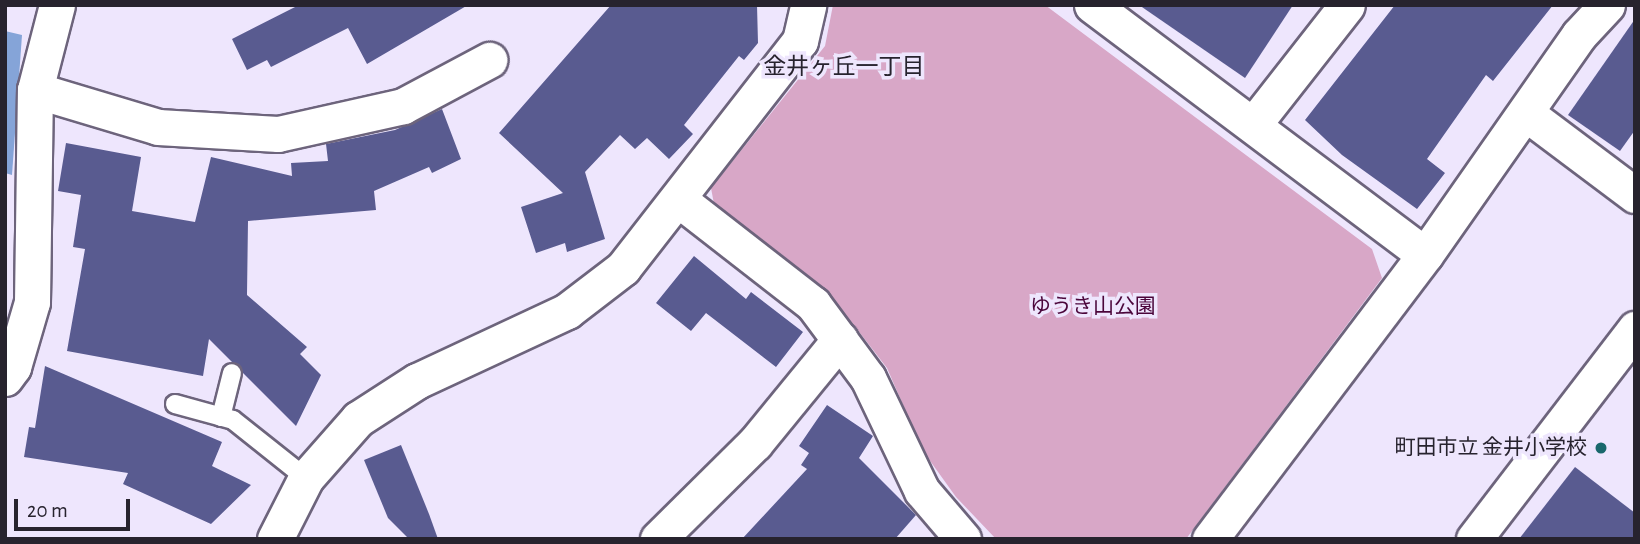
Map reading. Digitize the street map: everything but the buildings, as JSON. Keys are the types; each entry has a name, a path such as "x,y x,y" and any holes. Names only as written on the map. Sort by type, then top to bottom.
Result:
{"street":[{"path":"5,378 13,367 35,90 57,5"},
{"path":"275,539 306,478 358,419 396,393 566,311 596,291 623,268 800,41 808,5"},
{"path":"1091,5 1425,255"},
{"path":"1253,125 1348,5"},
{"path":"1214,537 1528,114 1579,35 1607,5"},
{"path":"35,90 158,127 278,134 403,106 489,60"},
{"path":"1528,114 1635,195"},
{"path":"678,199 813,304 868,378 922,491 956,537"},
{"path":"1474,539 1635,329"},
{"path":"657,539 755,443 840,339"}],"lane":[{"path":"221,417 232,373"},
{"path":"175,404 233,420 306,478"}],"green space":[{"name":"ゆうき山公園","path":"833,5 1045,5 1372,249 1382,278 1186,539 996,539 956,497 923,451 887,368 853,324 714,204 711,188 825,46"}],"water":[{"path":"5,31 22,35 12,175 5,173"}],"place":[{"name":"町田市立 金井小学校","path":"1601,448"}],"district":[{"name":"金井ヶ丘一丁目","path":"844,68"}]}
